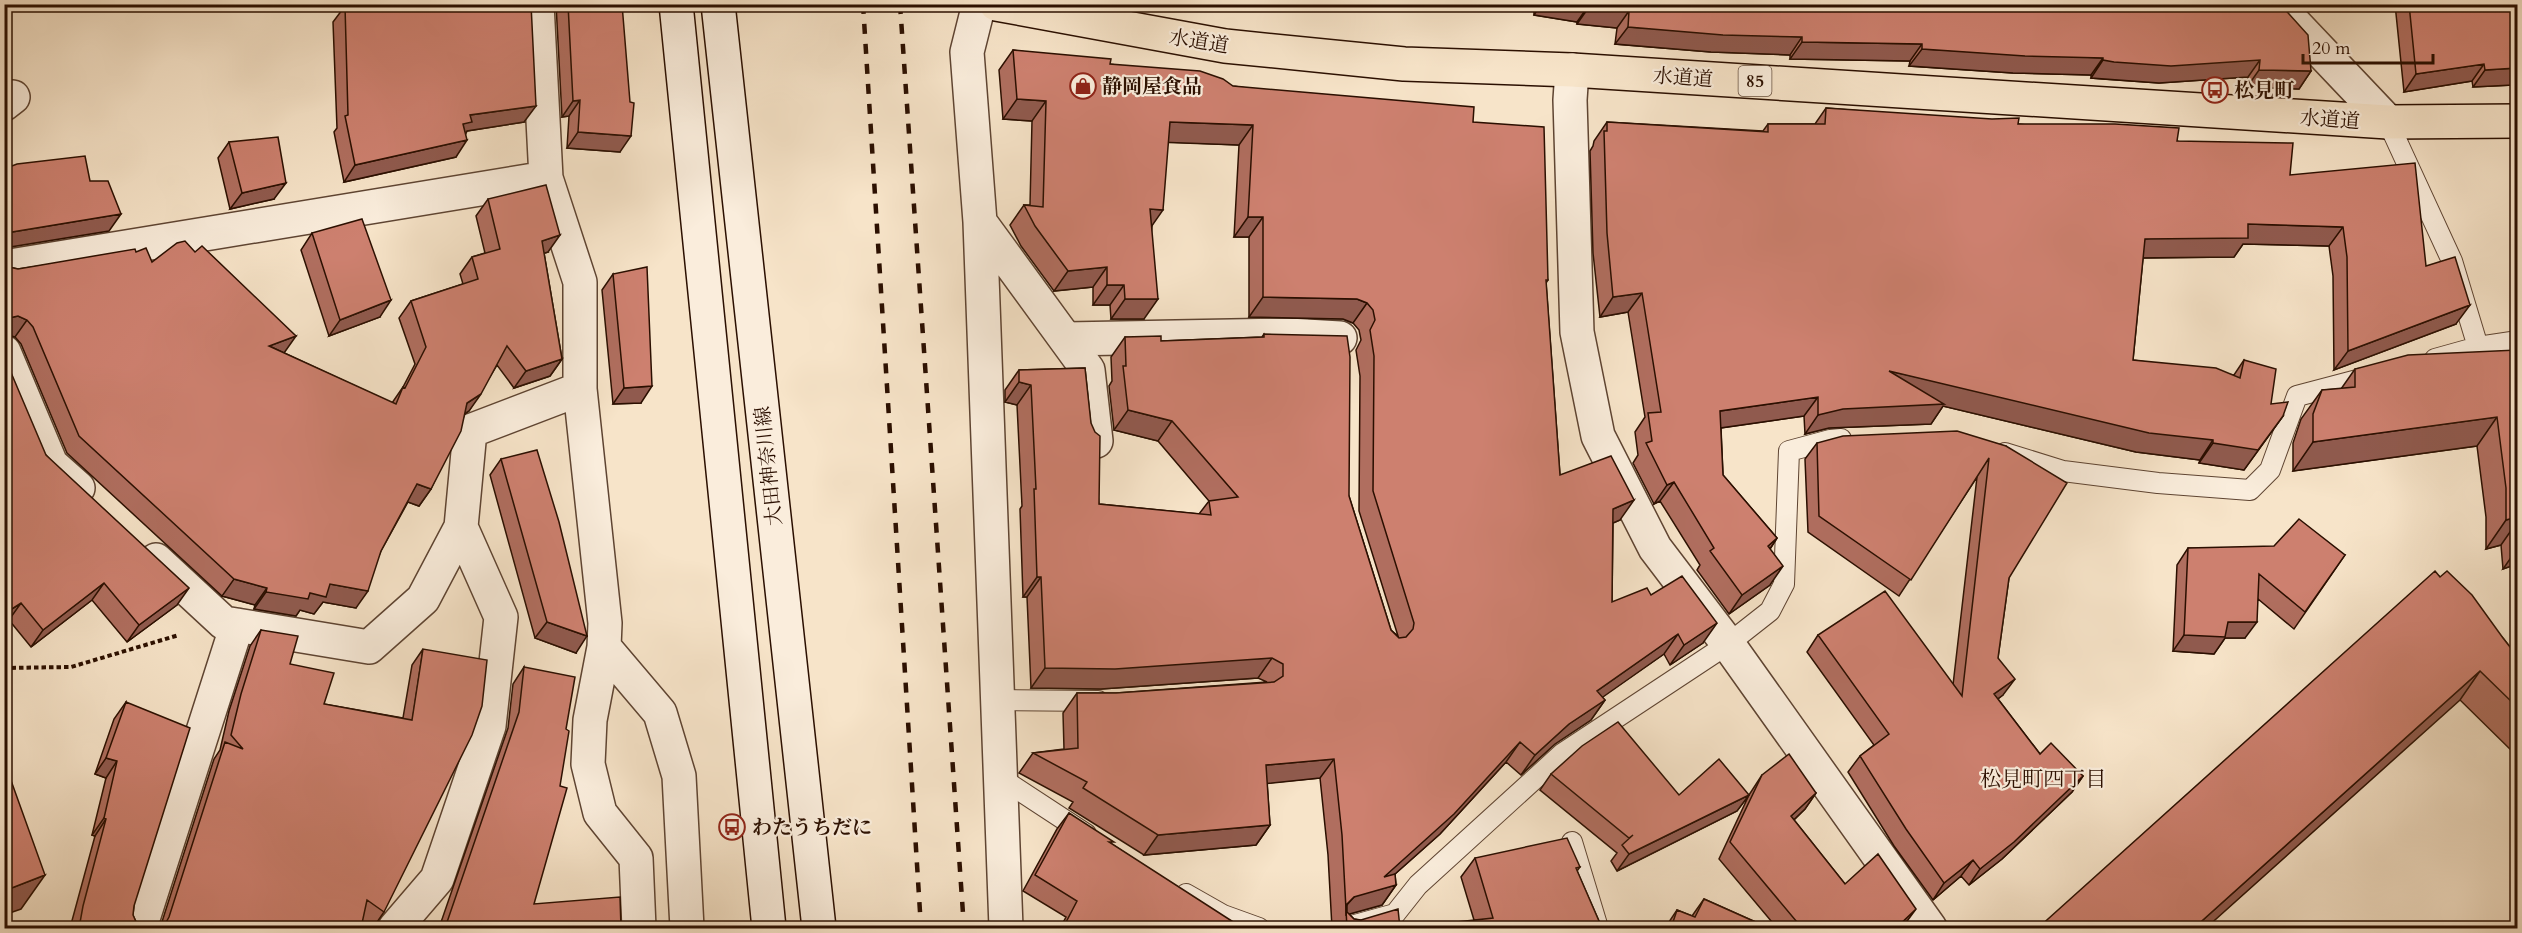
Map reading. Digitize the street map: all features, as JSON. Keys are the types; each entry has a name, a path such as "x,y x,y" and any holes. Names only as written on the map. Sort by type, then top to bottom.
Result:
{"main road":[{"name":"水道道","path":"996,4 1225,46 1404,64 1572,70 2388,122 2517,122"}],"street":[{"path":"537,4 546,178 580,282 580,388 605,623 604,647 590,720 588,764 600,813 636,858 639,928"},
{"path":"676,4 769,928"},
{"name":"大田神奈川線","path":"718,4 819,928"},
{"path":"979,4 967,52 980,222 1005,928"},
{"path":"2276,4 2388,122"},
{"path":"1572,70 1570,100 1577,332 1598,436 1655,548 1728,644 1930,928"},
{"path":"4,267 546,178"},
{"path":"980,222 1088,370 1096,441"},
{"path":"1066,339 1288,335 1343,348"},
{"path":"4,352 51,464 103,512"},
{"path":"138,543 230,624 369,647 423,599 460,527 470,431 580,388"},
{"path":"395,928 437,879 489,726 501,617 460,527"},
{"path":"141,928 230,624"},
{"path":"604,647 660,713 679,776 687,928"}],"lane":[{"path":"2388,122 2452,261 2478,348"},
{"path":"2422,363 2478,348 2517,341"},
{"path":"1989,448 2063,471 2158,483 2250,490 2270,470 2297,396 2388,372"},
{"path":"1344,928 1395,914 1418,885 1563,753 1728,644 1770,611 1784,584 1789,451 1830,440 1865,438"},
{"path":"996,700 1113,700"},
{"path":"999,777 1098,841"},
{"path":"1572,842 1598,928"},
{"path":"1166,881 1240,925 1259,928"}],"path":[{"path":"4,668 70,667 230,624"}],"building":[{"path":"531,4 536,106 470,115 472,122 463,124 467,140 355,165 345,116 348,115 345,6"},
{"path":"568,4 622,4 630,102 634,103 631,136 578,132 580,100 573,101"},
{"path":"1588,4 2280,4 2308,35 2311,71 2259,70 2260,60 2171,66 2114,62 2103,60 2103,58 2025,56 1922,49 1922,44 1802,42 1802,37 1723,35 1628,27 1629,11 1589,7"},
{"path":"2409,4 2517,4 2517,68 2485,70 2484,64 2416,74"},
{"path":"1013,50 1111,59 1110,64 1200,71 1223,79 1233,86 1474,107 1473,122 1544,127 1548,280 1546,280 1560,475 1611,456 1634,500 1613,509 1612,602 1647,588 1651,595 1682,576 1717,623 1684,645 1678,634 1597,691 1605,700 1569,724 1535,755 1520,742 1454,814 1384,877 1395,874 1396,885 1354,897 1347,904 1347,912 1354,919 1361,920 1398,909 1400,928 1347,928 1342,835 1334,759 1266,765 1270,825 1158,835 1083,788 1087,782 1033,753 1078,748 1077,693 1116,693 1274,682 1283,676 1283,664 1272,658 1115,669 1045,668 1041,577 1037,577 1031,385 1019,382 1019,370 1085,368 1091,423 1095,432 1100,436 1099,504 1211,515 1209,501 1238,497 1172,421 1128,410 1123,366 1126,366 1125,337 1161,336 1161,341 1264,337 1264,334 1347,336 1350,357 1349,496 1391,630 1399,638 1406,637 1413,629 1414,623 1373,491 1374,356 1370,330 1375,320 1373,310 1367,303 1357,299 1263,297 1263,217 1248,217 1253,125 1170,122 1163,210 1150,209 1158,299 1125,299 1124,285 1107,285 1107,267 1068,271 1035,226 1024,205 1043,207 1046,101 1017,99"},
{"path":"1826,108 1992,119 2019,118 2018,124 2115,124 2179,128 2177,141 2293,143 2290,175 2415,163 2426,266 2455,257 2470,305 2348,351 2347,257 2343,227 2248,224 2248,238 2145,239 2133,360 2216,368 2240,378 2244,360 2276,369 2271,404 2288,402 2283,416 2258,450 2213,443 2213,440 2149,433 1889,371 1944,404 1843,409 1818,415 1818,397 1720,411 1723,475 1777,538 1768,546 1783,566 1742,595 1710,551 1714,548 1674,482 1667,485 1646,443 1652,441 1648,413 1661,412 1642,293 1613,297 1607,233 1604,131 1607,131 1607,122 1768,132 1768,124 1825,124"},
{"path":"278,137 286,183 242,193 229,142"},
{"path":"85,156 90,181 108,181 121,214 12,232 4,236 4,169 17,164"},
{"path":"546,185 560,235 542,241 562,359 526,371 507,346 481,394 467,403 461,431 431,489 417,484 381,551 368,591 330,584 326,597 310,593 308,599 266,592 267,588 234,579 79,436 33,327 27,320 18,316 4,321 4,264 18,269 135,249 136,252 146,248 152,262 177,243 185,241 195,252 202,246 296,336 269,346 396,404 426,347 411,301 478,279 472,257 500,249 488,199"},
{"path":"362,219 391,300 340,320 312,233"},
{"path":"647,267 652,386 624,388 613,274"},
{"path":"2517,350 2517,517 2506,520 2506,488 2497,417 2313,442 2313,414 2322,390 2355,387 2355,369 2408,355"},
{"path":"4,356 46,455 189,588 139,625 104,583 43,630 21,603 4,614"},
{"path":"1957,431 2006,446 2067,483 2009,578 1998,658 2015,679 1994,694 2040,754 2051,743 2083,776 2014,842 1980,869 1973,860 1944,883 1906,829 1860,756 1889,734 1818,635 1885,591 1962,696 1989,458 1911,580 1819,516 1817,443 1843,436"},
{"path":"537,450 559,522 587,636 547,622 501,459"},
{"path":"2299,519 2345,555 2305,612 2259,574 2257,622 2228,622 2225,637 2184,635 2188,548 2274,546"},
{"path":"2435,571 2440,577 2447,571 2472,595 2517,656 2517,707 2480,671 2194,928 2038,928"},
{"path":"261,630 298,636 290,664 334,673 324,704 412,720 423,649 487,660 482,706 472,735 384,912 367,900 361,928 158,928 164,926 169,917 225,742 243,749 231,735"},
{"path":"524,667 575,677 566,729 569,731 560,786 567,788 534,904 620,897 621,928 445,928 519,712"},
{"path":"126,702 190,728 134,906 133,915 137,924 145,928 79,928 106,819 104,818 117,761 106,758"},
{"path":"1618,722 1679,795 1719,759 1749,795 1629,854 1622,845 1633,835 1629,838 1551,774 1582,746"},
{"path":"1789,754 1816,793 1791,816 1845,884 1878,854 1916,909 1896,928 1802,928 1730,842 1762,775"},
{"path":"4,761 45,875 4,891"},
{"path":"1069,813 1114,842 1109,842 1238,925 1238,928 1063,928 1077,901 1035,875"},
{"path":"1567,838 1580,867 1576,868 1602,928 1401,928 1493,918 1475,858"},
{"path":"1704,899 1769,928 1671,928 1677,910 1695,917"},
{"path":"1657,923 1665,928 1655,928"}],"railway":[{"path":"863,4 921,928"},
{"path":"900,4 964,928"}],"place":[{"name":"静岡屋食品","path":"1083,86"},
{"name":"松見町","path":"2215,90"},
{"name":"わたうちだに","path":"732,827"}],"district":[{"name":"松見町四丁目","path":"2043,779"}]}
